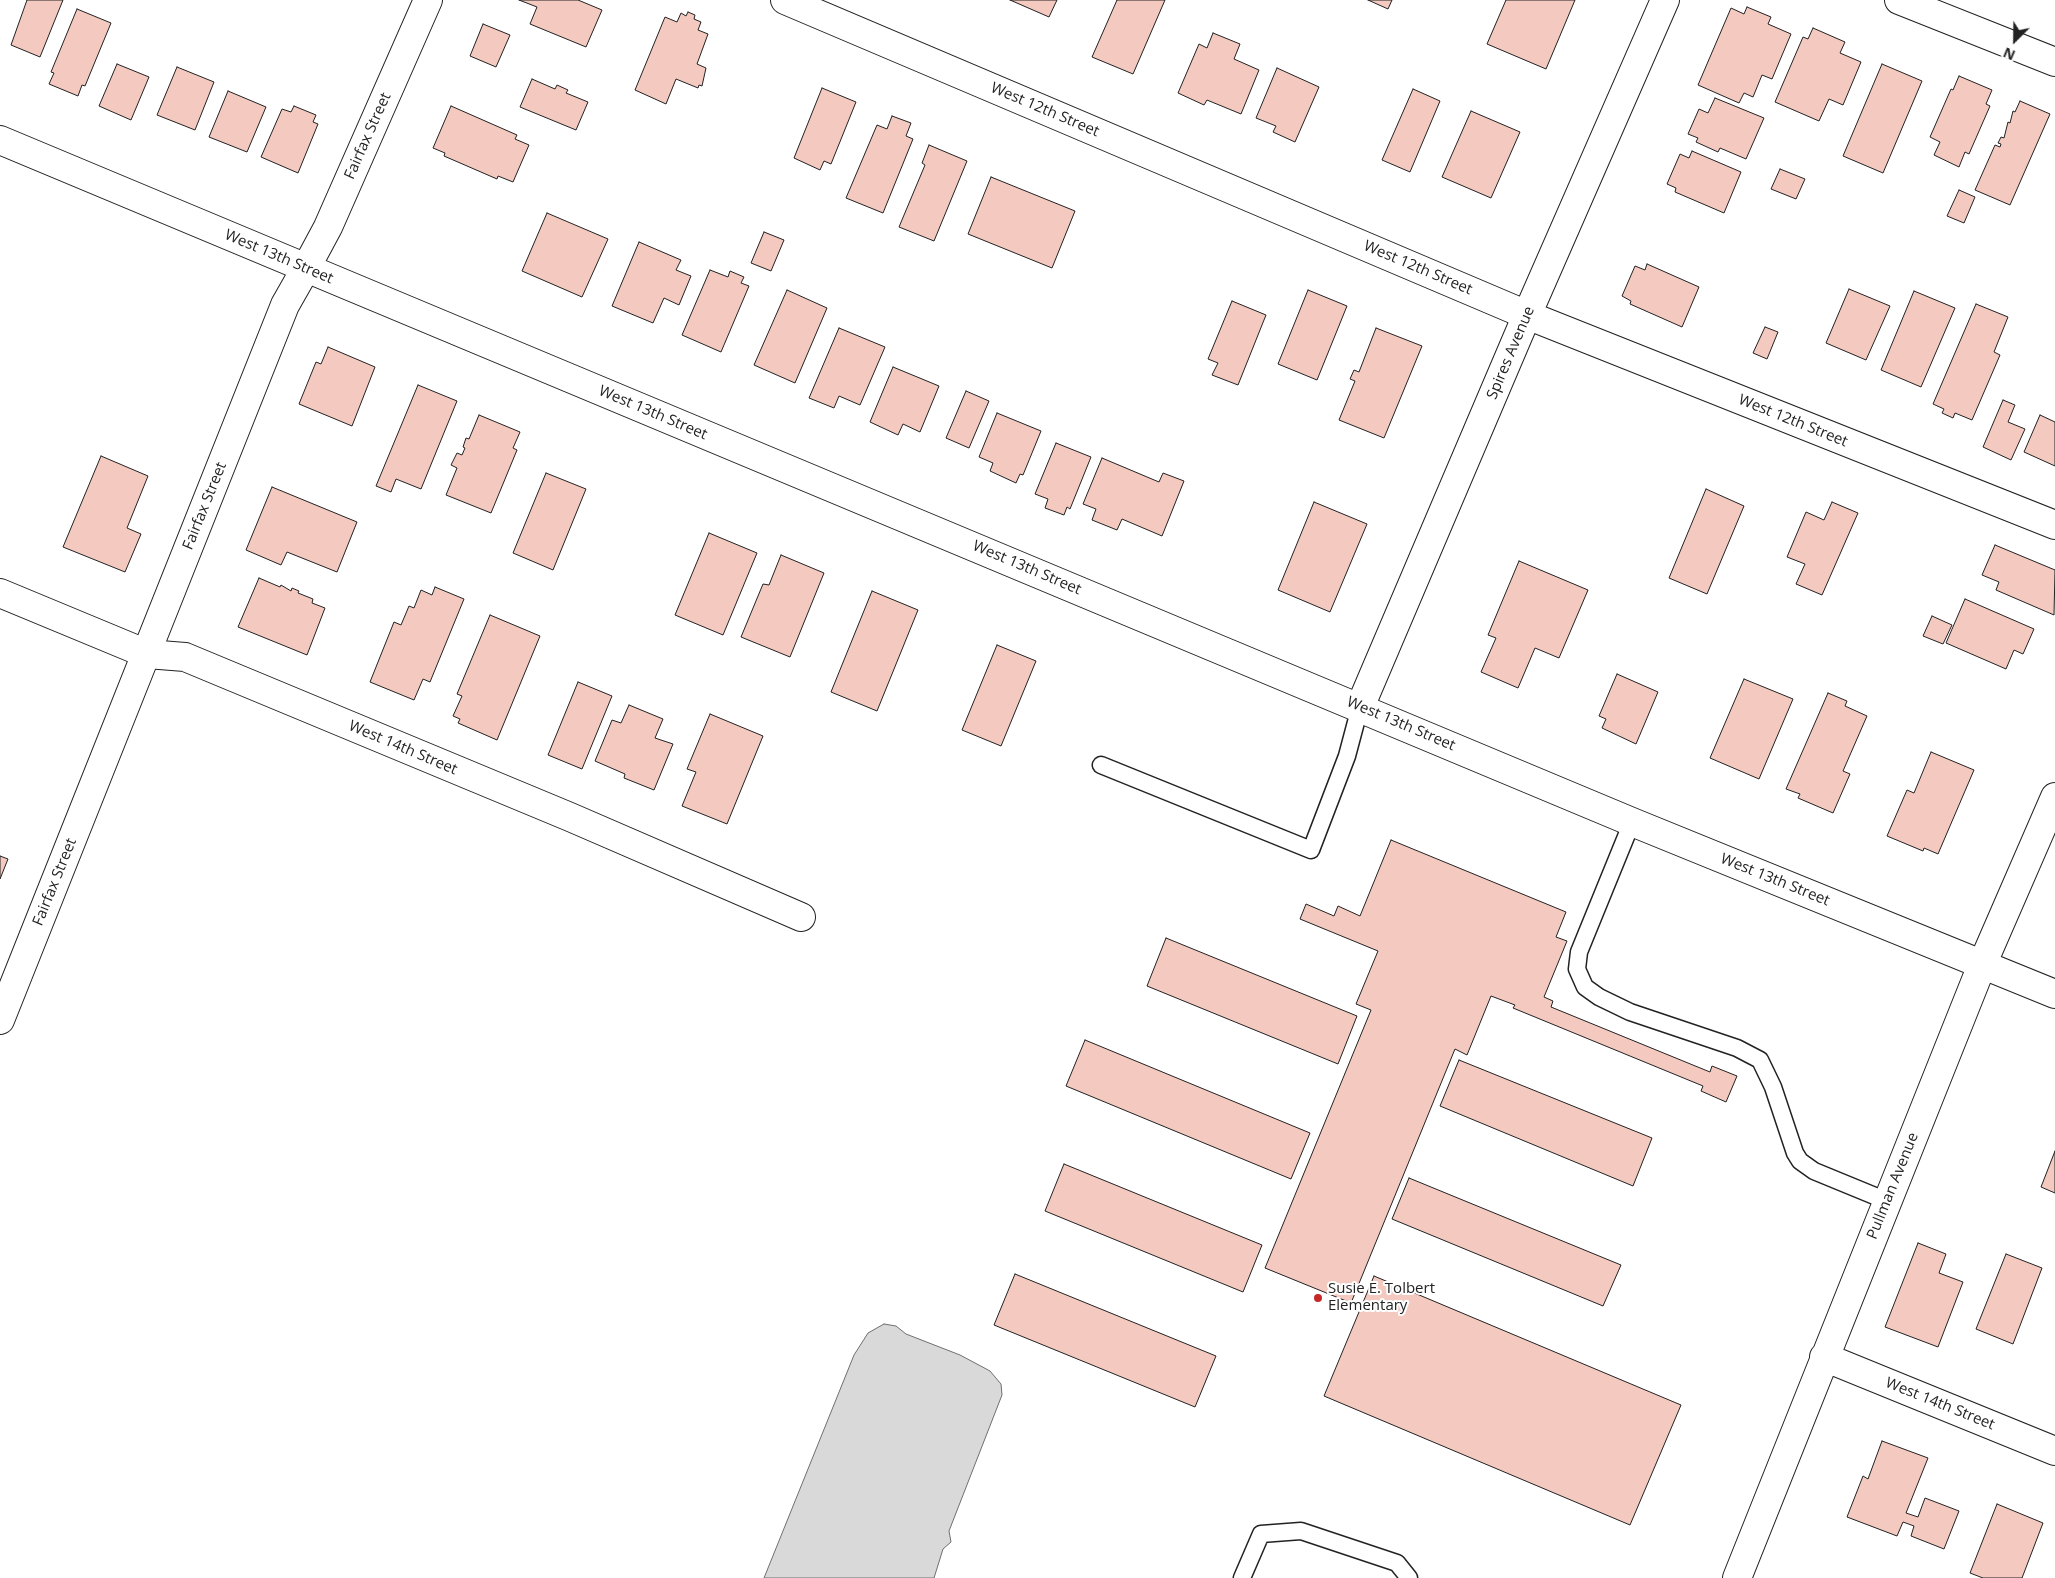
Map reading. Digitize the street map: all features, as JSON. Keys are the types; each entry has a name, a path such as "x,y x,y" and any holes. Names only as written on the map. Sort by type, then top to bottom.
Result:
{"street":[{"name":"Fairfax Street","path":"0,1020 285,305 328,227 428,0"},
{"name":"West 12th Street","path":"785,0 1527,315 2055,525"},
{"name":"Spires Avenue","path":"1360,706 1527,315 1665,0"},
{"path":"1899,0 2055,62"},
{"name":"West 13th Street","path":"0,140 1360,706 1632,822 2055,994"},
{"name":"West 14th Street","path":"0,593 147,654 186,657 578,821 801,917"},
{"name":"Pullman Avenue","path":"1738,1578 1824,1357 1982,965 2055,797"},
{"name":"West 14th Street","path":"1824,1357 2055,1451"}],"lane":[{"path":"1101,765 1311,850 1347,756 1360,706"},
{"path":"1632,822 1579,952 1577,969 1585,987 1599,997 1630,1012 1737,1048 1760,1060 1773,1087 1795,1154 1800,1161 1814,1171 1886,1202"},
{"path":"1242,1578 1261,1534 1301,1531 1397,1563 1409,1578"}],"shaded area":[{"path":"884,1324 896,1326 906,1334 960,1355 990,1371 1001,1384 1002,1395 949,1531 951,1542 943,1549 934,1578 764,1578 854,1355 868,1333"}],"building":[{"path":"27,0 63,0 40,57 11,45"},
{"path":"519,0 578,0 602,10 586,47 530,24 537,7"},
{"path":"1010,0 1057,0 1049,17"},
{"path":"1117,0 1165,0 1133,74 1092,57"},
{"path":"1368,0 1392,0 1388,9"},
{"path":"1506,0 1575,0 1546,69 1487,44"},
{"path":"1747,7 1771,17 1768,24 1791,34 1772,79 1762,75 1753,97 1744,93 1739,103 1698,85 1731,8 1744,14"},
{"path":"77,9 111,23 85,86 82,85 78,96 49,84 54,73 51,72"},
{"path":"688,12 695,15 694,19 701,22 698,30 708,34 697,64 706,68 702,86 699,85 698,88 676,79 666,104 635,90 665,17 677,22 681,13 686,16"},
{"path":"483,24 510,35 496,67 470,56"},
{"path":"1813,28 1845,42 1840,53 1861,62 1843,105 1829,99 1819,121 1775,102 1803,37 1808,39"},
{"path":"1213,33 1240,44 1234,59 1259,70 1241,114 1207,100 1204,105 1178,93 1199,44 1207,48"},
{"path":"117,64 149,77 131,120 99,106"},
{"path":"1882,64 1922,81 1883,173 1843,156"},
{"path":"177,67 214,82 195,130 157,115"},
{"path":"1277,68 1319,87 1295,142 1273,132 1276,126 1256,118"},
{"path":"1959,76 1992,90 1986,104 1990,106 1969,154 1965,152 1959,167 1934,155 1940,142 1930,137 1951,89 1953,90"},
{"path":"532,79 555,89 557,85 568,90 566,93 588,102 576,130 520,107"},
{"path":"822,88 856,102 831,164 824,161 820,170 794,158"},
{"path":"1413,89 1440,101 1410,172 1382,160"},
{"path":"228,91 266,107 247,152 209,137"},
{"path":"1715,98 1764,118 1746,159 1720,148 1718,152 1696,142 1698,138 1688,134 1699,109 1708,113"},
{"path":"2020,101 2050,114 2010,205 1975,190 1995,145 2000,147 2001,144 1998,143 2001,137 2004,138 2008,122 2010,123 2013,111 2015,112"},
{"path":"294,106 316,115 313,122 318,124 298,173 261,157 282,109 291,112"},
{"path":"451,106 517,135 515,139 529,145 513,182 498,176 497,179 444,156 445,153 433,148"},
{"path":"1471,111 1520,132 1491,198 1442,177"},
{"path":"892,116 911,123 906,136 913,139 883,213 846,198 877,125 887,129"},
{"path":"929,145 967,161 934,241 899,227 925,165 922,163"},
{"path":"1692,151 1741,172 1724,213 1675,192 1676,188 1667,184 1680,154 1689,158"},
{"path":"1780,169 1805,179 1796,199 1771,189"},
{"path":"991,177 1075,211 1052,268 968,234"},
{"path":"1959,190 1975,197 1964,223 1947,216"},
{"path":"547,213 608,239 582,297 522,271"},
{"path":"764,232 784,240 771,271 751,263"},
{"path":"639,242 681,260 676,270 691,276 679,305 664,298 653,323 612,306"},
{"path":"1647,264 1699,287 1682,327 1630,304 1631,301 1622,296 1635,266 1645,270"},
{"path":"710,270 728,277 730,271 744,277 741,283 749,286 721,352 682,335"},
{"path":"1849,289 1890,306 1866,360 1826,343"},
{"path":"787,290 827,308 795,383 754,365"},
{"path":"1308,290 1347,306 1317,380 1278,364"},
{"path":"1914,291 1955,308 1921,387 1881,370"},
{"path":"1232,301 1266,315 1238,385 1212,375 1218,363 1208,359"},
{"path":"1976,304 2008,317 1994,352 2000,355 1972,420 1955,413 1953,418 1942,413 1944,409 1933,404"},
{"path":"1765,327 1778,332 1767,359 1753,353"},
{"path":"839,328 885,347 860,405 839,396 834,408 809,398"},
{"path":"1376,328 1422,346 1384,438 1339,420 1355,381 1350,379 1354,370 1359,372"},
{"path":"328,347 375,367 352,426 299,404 316,362 321,364"},
{"path":"893,367 939,386 920,432 903,424 898,435 870,422"},
{"path":"418,385 457,401 421,489 396,479 391,492 376,486"},
{"path":"966,391 989,401 969,448 946,438"},
{"path":"2003,400 2015,405 2008,422 2025,429 2011,460 1983,447"},
{"path":"997,413 1041,431 1023,475 1020,474 1016,483 990,471 993,463 979,457"},
{"path":"479,415 520,432 513,448 517,450 491,513 446,495 457,468 451,465 457,453 462,455 466,438 469,439"},
{"path":"2040,415 2055,422 2055,466 2024,452"},
{"path":"1056,443 1091,457 1070,509 1067,507 1064,515 1045,508 1048,499 1035,494"},
{"path":"101,456 148,476 127,528 141,534 125,572 63,547"},
{"path":"1102,458 1159,482 1163,473 1184,481 1162,536 1122,519 1117,530 1092,520 1096,509 1083,504"},
{"path":"546,473 586,489 553,570 513,553"},
{"path":"272,487 357,522 337,572 287,552 281,565 246,550"},
{"path":"1706,489 1744,506 1707,594 1669,578"},
{"path":"1314,502 1367,524 1330,612 1278,590"},
{"path":"1832,502 1858,513 1822,595 1796,584 1805,564 1787,557 1806,512 1824,520"},
{"path":"709,533 757,553 723,635 675,615"},
{"path":"1995,545 2055,570 2054,615 1996,590 1999,582 1982,575"},
{"path":"781,555 824,573 790,657 741,637 763,584 769,585"},
{"path":"1519,561 1588,590 1559,658 1535,648 1518,688 1481,672 1496,638 1488,635"},
{"path":"259,578 280,587 281,585 291,591 292,588 299,591 298,593 313,599 312,603 325,608 307,655 238,627"},
{"path":"435,587 464,599 430,682 423,679 414,700 370,682 394,622 401,625 409,606 414,608 421,590 432,595"},
{"path":"872,591 918,610 877,711 831,692"},
{"path":"1965,599 2034,629 2023,654 2014,650 2006,669 1946,643"},
{"path":"490,615 540,636 497,740 458,723 460,719 453,716 462,696 457,694"},
{"path":"1932,616 1952,625 1943,644 1923,636"},
{"path":"997,645 1036,661 1001,746 962,730"},
{"path":"1617,674 1658,692 1636,744 1602,728 1606,719 1599,716"},
{"path":"1744,679 1793,699 1759,779 1710,758"},
{"path":"578,682 612,696 582,769 548,755"},
{"path":"1828,693 1847,701 1845,706 1867,716 1843,771 1850,774 1833,813 1798,798 1800,794 1786,789"},
{"path":"629,705 663,719 655,738 673,744 654,790 624,778 625,774 595,761 612,720 621,723"},
{"path":"710,714 763,736 727,824 682,806 696,772 687,769"},
{"path":"1931,752 1974,770 1938,854 1924,848 1923,851 1887,836 1907,790 1914,793"},
{"path":"1391,840 1566,912 1556,937 1567,941 1544,997 1553,1001 1551,1007 1710,1072 1712,1066 1737,1076 1726,1102 1701,1091 1703,1086 1513,1008 1515,1005 1491,996 1467,1055 1455,1049 1351,1303 1265,1268 1371,1010 1356,1004 1378,951 1300,919 1306,904 1334,916 1338,906 1360,916"},
{"path":"0,856 8,859 0,879"},
{"path":"1166,938 1357,1016 1338,1064 1147,986"},
{"path":"1085,1040 1310,1133 1291,1179 1066,1086"},
{"path":"1459,1060 1652,1138 1633,1186 1440,1106"},
{"path":"2055,1151 2055,1193 2041,1187"},
{"path":"1064,1164 1262,1245 1243,1292 1045,1211"},
{"path":"1409,1178 1621,1265 1603,1306 1392,1219"},
{"path":"1918,1243 1946,1254 1939,1273 1963,1282 1938,1347 1885,1327"},
{"path":"2006,1254 2042,1268 2013,1344 1976,1329"},
{"path":"1015,1274 1216,1356 1195,1407 994,1325"},
{"path":"1374,1276 1681,1405 1630,1525 1324,1396"},
{"path":"1882,1441 1928,1458 1906,1513 1918,1517 1925,1498 1959,1511 1944,1549 1911,1536 1914,1526 1903,1522 1897,1536 1847,1517 1863,1476 1868,1479"},
{"path":"1997,1504 2043,1523 2022,1578 1983,1578 1970,1573"}],"place":[{"name":"Susie E. Tolbert Elementary","path":"1318,1298"}]}
